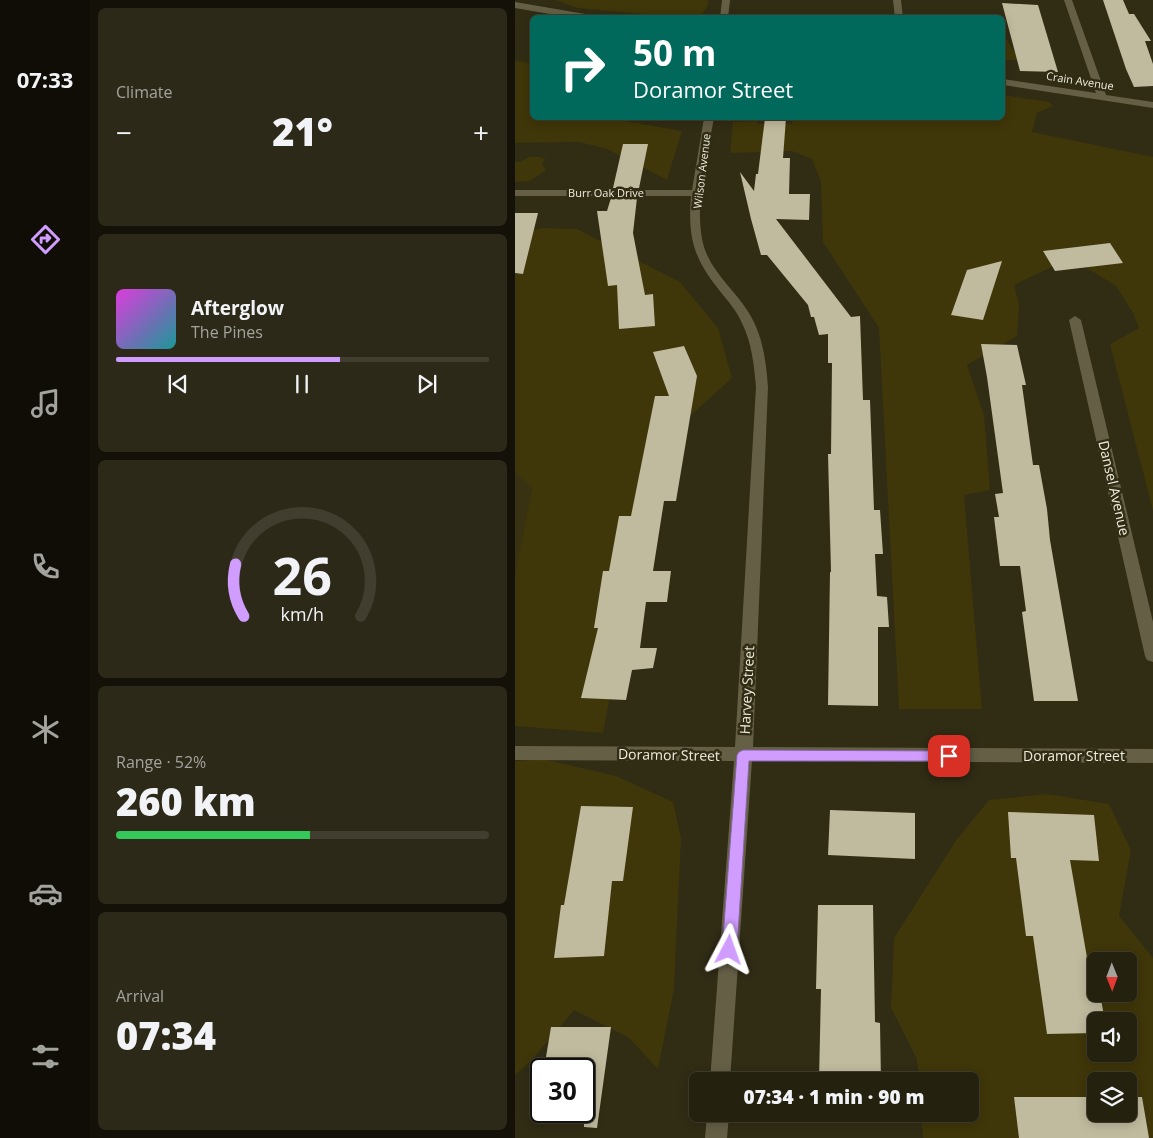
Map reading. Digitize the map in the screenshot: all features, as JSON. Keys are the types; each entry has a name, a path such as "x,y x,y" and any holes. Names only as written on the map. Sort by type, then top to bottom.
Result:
{"street":[{"path":"724,15 726,0"},
{"path":"897,0 899,15"},
{"path":"1069,0 1102,97"},
{"path":"515,5 573,15"},
{"name":"Crain Avenue","path":"1005,82 1153,105"},
{"name":"Wilson Avenue","path":"709,120 697,193 696,236 705,262 748,323 759,357 762,387"},
{"name":"Burr Oak Drive","path":"515,193 697,193"},
{"name":"Dansel Avenue","path":"1075,320 1153,656"},
{"name":"Harvey Street","path":"721,1072 743,755 762,387"},
{"name":"Doramor Street","path":"515,753 1153,756"},
{"path":"716,1138 717,1122"}],"shaded area":[{"path":"556,0 708,0 708,6 701,15 653,15 577,8"},
{"path":"1005,37 1020,60 1005,60"},
{"path":"515,61 530,63 530,120 626,120 682,131 667,180 607,149 579,142 515,143"},
{"path":"1005,95 1049,102 1053,106 1037,113 1032,132 1153,157 1153,511 1110,344 1139,328 1133,313 1116,286 1085,267 1058,264 1014,285 1019,304 1017,336 967,365 984,415 990,490 964,495 982,709 899,709 879,328 823,242 821,182 812,159 792,151 730,153 733,122 757,121 758,124 792,124 793,120 1005,120"},
{"path":"529,157 545,159 542,164 546,170 530,181 515,182 515,162 520,162"},
{"path":"543,228 577,229 680,282 718,328 732,378 658,445 603,733 515,726 515,576 532,488 515,472 515,233"},
{"path":"515,472 532,487 515,583"},
{"path":"543,759 616,776 673,802 681,838 674,989 658,1069 628,1037 574,1010 534,1058 530,1058 530,1062 515,1075 515,761"},
{"path":"1047,794 1109,804 1131,850 1119,916 1153,958 1153,1138 923,1138 922,1122 979,1122 979,1072 918,1072 917,1059 891,1008 894,938 957,839 989,800"}],"building":[{"path":"1103,0 1123,0 1129,14 1134,14 1151,41 1145,41 1153,64 1153,86 1134,87"},
{"path":"1002,3 1038,5 1058,72 1020,71"},
{"path":"765,120 786,120 783,158 790,158 789,194 810,194 809,220 776,219 851,317 860,316 863,400 870,400 874,510 880,510 883,554 875,554 877,596 887,597 889,627 878,627 878,706 828,705 831,572 828,454 831,454 832,363 828,363 828,334 819,335 814,317 811,317 808,305 767,255 761,255 740,172 754,191 756,174 758,174"},
{"path":"623,144 648,144 639,188 613,188"},
{"path":"611,198 637,198 633,233 645,295 653,294 655,326 619,329 617,285 608,286 597,211 607,211"},
{"path":"515,213 538,213 523,274 515,273"},
{"path":"1110,243 1123,263 1055,271 1043,251"},
{"path":"1002,261 983,320 951,315 967,270"},
{"path":"981,344 1017,345 1026,385 1022,385 1033,465 1039,465 1078,701 1034,701 1022,612 1026,611 1020,566 1000,566 994,517 999,517 995,494 1003,493"},
{"path":"684,346 697,376 676,501 664,501 653,571 671,571 667,602 646,602 640,648 657,648 653,668 632,670 626,700 581,698 598,628 594,628 603,571 609,571 619,516 631,516 655,396 669,396 653,352"},
{"path":"581,806 633,807 623,881 612,881 604,956 554,958 561,905 564,905"},
{"path":"830,810 915,813 915,859 828,855"},
{"path":"1008,812 1094,815 1099,861 1070,860 1087,958 1087,1002 1101,1002 1103,1012 1087,1012 1087,1033 1047,1034 1033,936 1026,936 1016,858 1011,858"},
{"path":"818,905 873,905 875,1022 880,1023 881,1072 819,1072 821,989 816,989"},
{"path":"551,1027 611,1027 597,1128 584,1127 584,1123 595,1123 595,1058 546,1058"},
{"path":"1014,1097 1087,1097 1087,1122 1137,1122 1137,1097 1142,1097 1149,1138 1019,1138"}],"route":[{"path":"729,950 743,755 949,756"}]}
